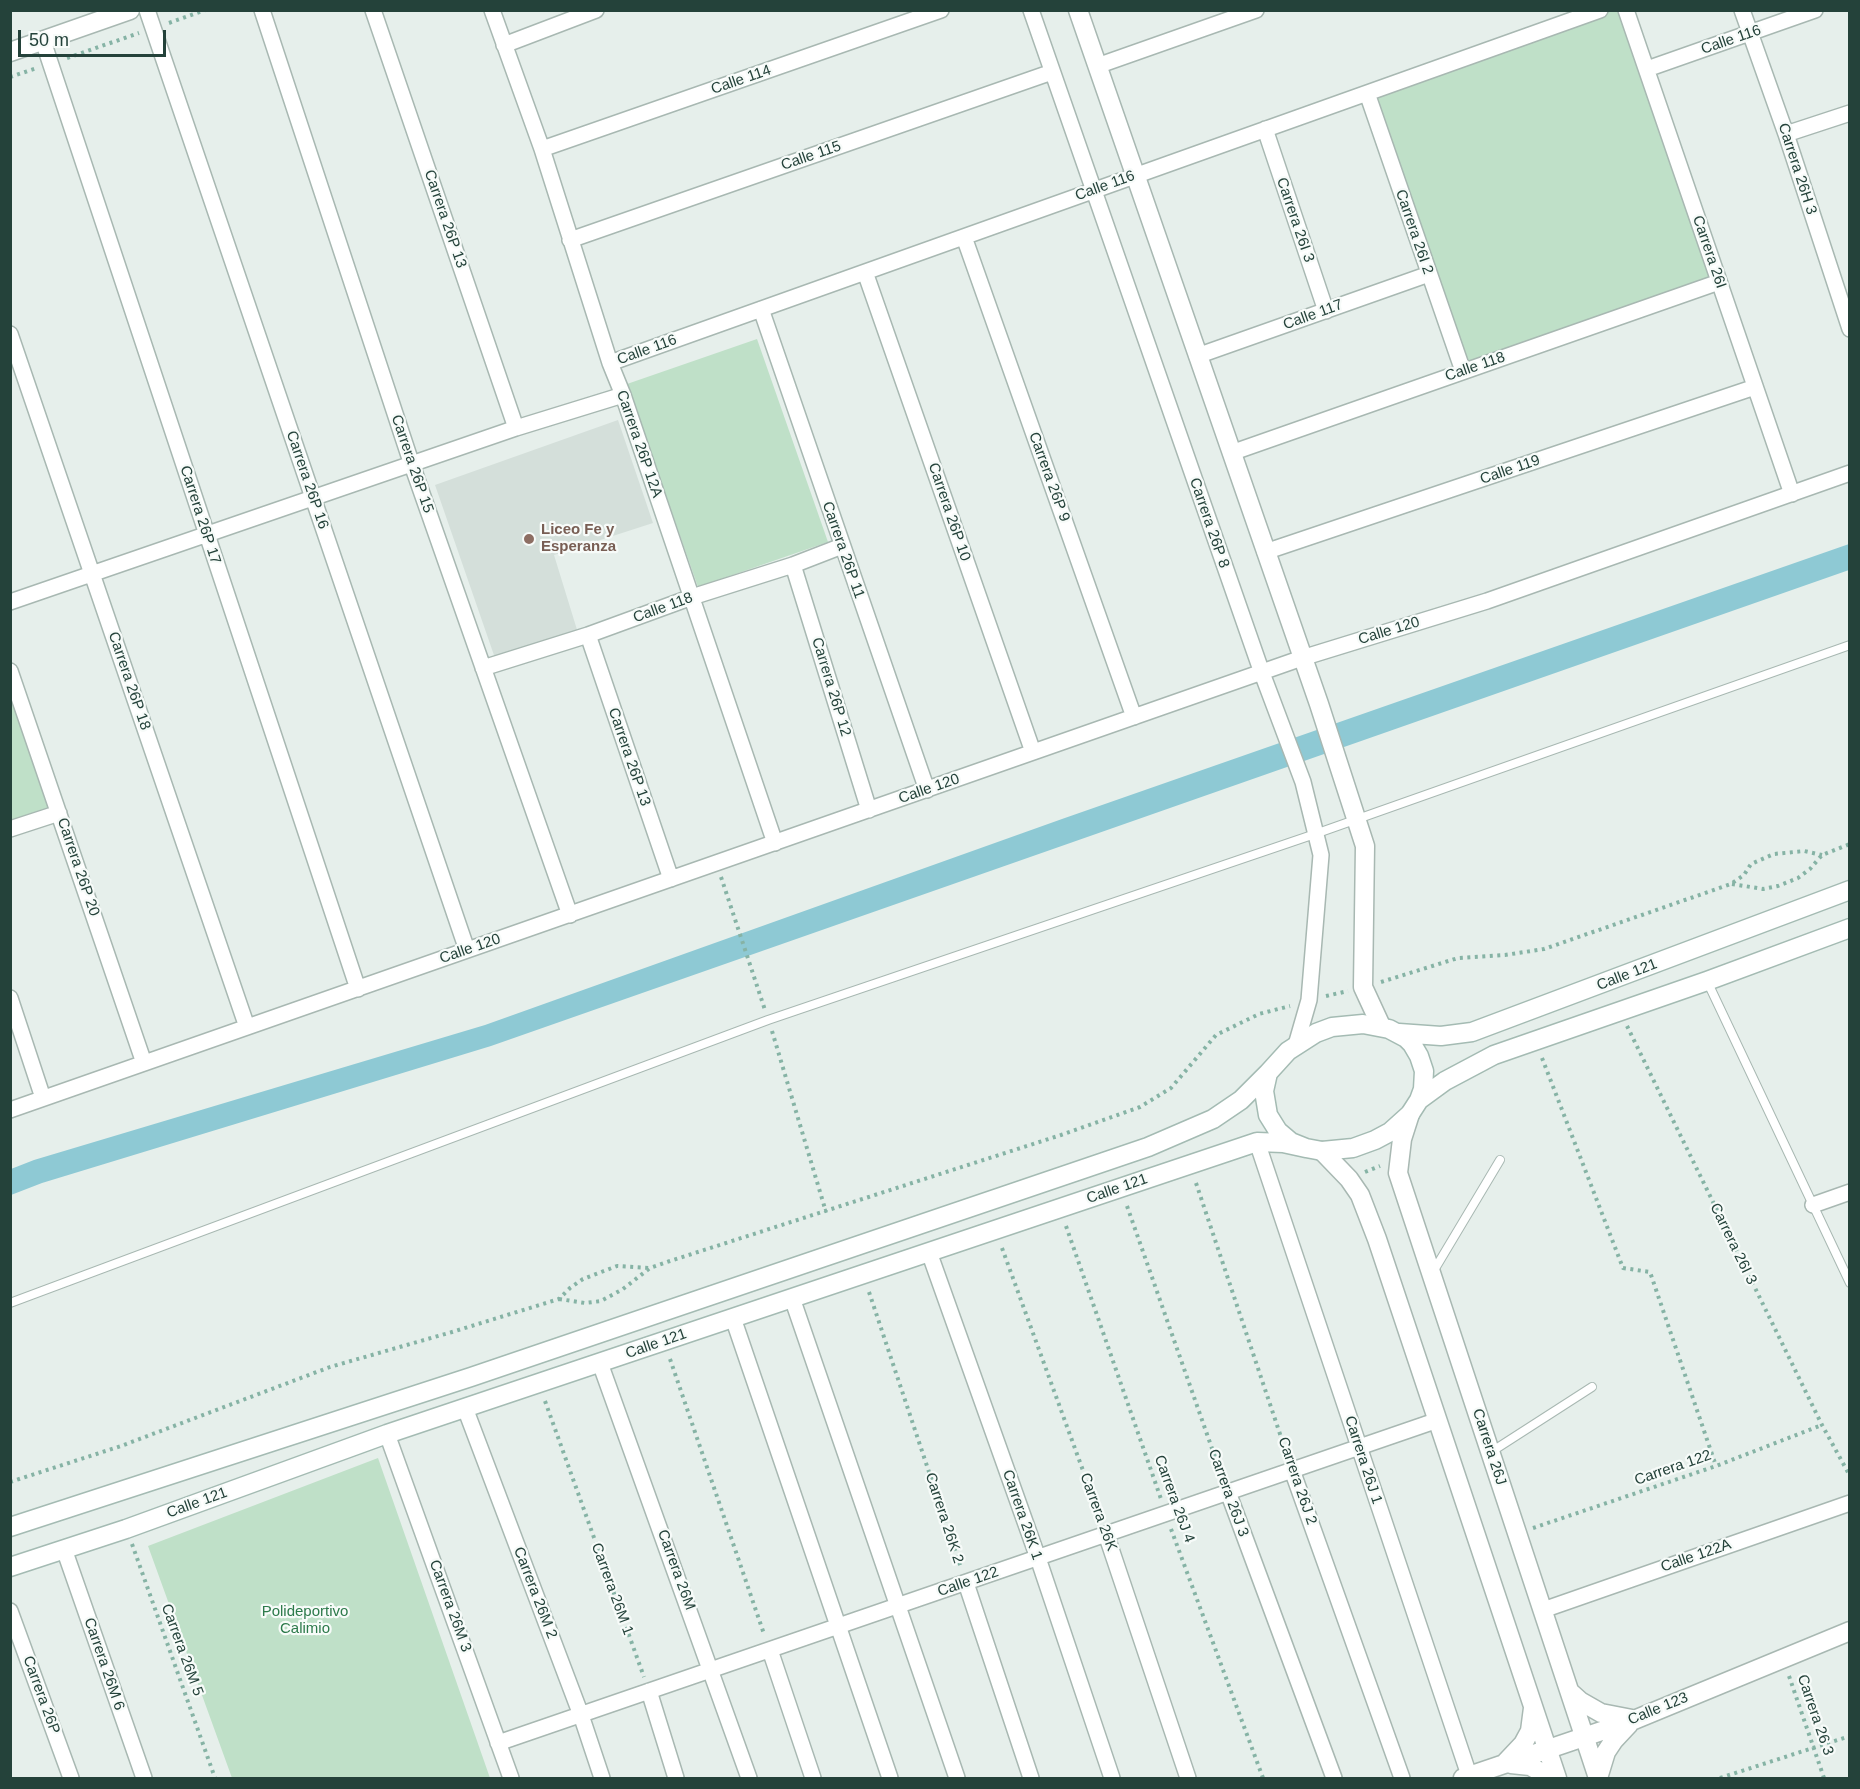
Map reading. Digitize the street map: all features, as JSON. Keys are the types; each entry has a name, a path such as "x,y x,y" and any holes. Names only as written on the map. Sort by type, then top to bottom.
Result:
{"main road":[{"path":"10,52 130,10"},
{"path":"1078,10 1319,704 1365,846 1363,987 1381,1026"},
{"name":"Calle 121","path":"1399,1034 1441,1036 1472,1032 1850,890"},
{"name":"Calle 121","path":"1414,1107 1465,1069 1494,1055 1624,1019 1707,981 1850,928"},
{"path":"1314,1149 1353,1148 1375,1140 1390,1132 1414,1107 1424,1085 1422,1064 1412,1044 1399,1034 1381,1026 1363,1024 1332,1027 1317,1033 1296,1045 1279,1059 1268,1073 1264,1091 1268,1115 1284,1136 1314,1149 1349,1179 1360,1195 1377,1239 1557,1779"},
{"name":"Calle 121","path":"10,1527 471,1377 1148,1147 1213,1119 1241,1100 1268,1073"},
{"name":"Carrera 26J","path":"1414,1107 1402,1139 1398,1173 1598,1779"},
{"name":"Calle 121","path":"10,1567 126,1529 387,1434 1257,1142 1283,1143 1314,1149"},
{"name":"Calle 123","path":"1467,1778 1634,1720 1850,1631"},
{"path":"1570,1692 1580,1701 1601,1713 1634,1720"},
{"path":"1503,1764 1519,1749 1530,1731 1533,1704"},
{"path":"1598,1779 1606,1752 1614,1740 1634,1720"},
{"path":"1503,1764 1517,1763 1530,1766 1551,1779"}],"street":[{"name":"Carrera 26P 16","path":"147,10 467,950"},
{"name":"Carrera 26P 15","path":"262,10 412,465 570,915"},
{"name":"Carrera 26P 13","path":"373,10 516,429"},
{"name":"Carrera 26P 12A","path":"492,10 542,149 610,363 623,395 775,843"},
{"path":"504,45 596,10"},
{"name":"Calle 114","path":"542,149 941,10"},
{"name":"Carrera 26P 8","path":"1031,10 1262,673 1303,782 1321,855 1309,1000 1296,1045"},
{"path":"1097,66 1256,10"},
{"name":"Calle 116","path":"610,363 1600,10"},
{"name":"Carrera 26I","path":"1626,10 1792,494"},
{"name":"Carrera 26H 3","path":"1742,10 1850,328"},
{"name":"Calle 116","path":"1647,69 1815,10"},
{"name":"Carrera 26P 17","path":"43,41 358,989"},
{"name":"Calle 115","path":"570,240 1052,72"},
{"name":"Carrera 26I 2","path":"1367,93 1462,371"},
{"path":"1786,134 1850,113"},
{"name":"Carrera 26I 3","path":"1265,129 1326,311"},
{"name":"Carrera 26P 9","path":"964,237 1134,717"},
{"name":"Carrera 26P 10","path":"865,272 1033,753"},
{"name":"Calle 117","path":"1197,356 1429,274"},
{"name":"Calle 118","path":"1231,453 1719,282"},
{"name":"Carrera 26P 11","path":"761,309 927,790"},
{"name":"Carrera 26P 18","path":"10,334 247,1027"},
{"name":"Calle 119","path":"1265,552 1755,387"},
{"path":"10,602 206,533 623,395"},
{"name":"Calle 120","path":"10,1110 1302,658 1487,601 1850,472"},
{"name":"Calle 118","path":"483,668 588,635 842,546"},
{"name":"Carrera 26P 12","path":"793,565 869,810"},
{"name":"Carrera 26P 13","path":"588,635 671,879"},
{"name":"Carrera 26P 20","path":"10,671 144,1063"},
{"path":"10,830 59,813"},
{"path":"10,998 43,1098"},
{"name":"Carrera 26J 1","path":"1257,1142 1467,1778"},
{"path":"1813,1206 1850,1192"},
{"name":"Carrera 26K 1","path":"929,1252 1038,1558 1112,1779"},
{"path":"792,1298 957,1779"},
{"path":"733,1318 890,1779"},
{"name":"Carrera 26M","path":"600,1363 749,1779"},
{"name":"Carrera 26M 2","path":"465,1408 581,1715 602,1779"},
{"name":"Calle 122","path":"498,1743 1438,1420"},
{"name":"Carrera 26M 3","path":"387,1434 511,1779"},
{"name":"Carrera 26J 2","path":"1292,1470 1402,1779"},
{"name":"Carrera 26J 3","path":"1228,1492 1334,1779"},
{"name":"Calle 122A","path":"1543,1610 1850,1503"},
{"name":"Carrera 26K","path":"1106,1534 1188,1779"},
{"name":"Carrera 26M 6","path":"64,1550 144,1779"},
{"name":"Carrera 26K 2","path":"966,1583 1031,1779"},
{"name":"Carrera 26P","path":"10,1611 71,1779"},
{"path":"770,1650 813,1779"},
{"path":"649,1691 676,1779"}],"lane":[{"path":"10,1303 768,1020 1357,820 1850,645"},
{"path":"1707,981 1850,1283"},
{"path":"1431,1274 1500,1161"},
{"path":"1491,1452 1592,1387"}],"path":[{"path":"10,77 205,10"},
{"path":"1731,884 1763,889 1778,886 1798,878 1810,869 1822,855 1850,844"},
{"path":"10,1482 121,1446 330,1367 559,1299 585,1303 601,1301 623,1289 650,1268 1061,1135 1140,1107 1171,1088 1216,1035 1259,1014 1363,987 1458,958 1506,955 1544,949 1731,884 1744,875 1751,864 1774,854 1804,851 1822,855"},
{"path":"716,863 753,971 826,1212"},
{"path":"1617,1032 1624,1019 1639,1024"},
{"name":"Carrera 26I 3","path":"1624,1019 1822,1425 1850,1476"},
{"path":"1532,1062 1553,1054"},
{"path":"1542,1058 1623,1268 1650,1272 1716,1466"},
{"path":"1349,1179 1399,1158"},
{"name":"Carrera 26J 2","path":"1186,1186 1196,1183 1292,1470"},
{"path":"1117,1209 1137,1203"},
{"name":"Carrera 26J 3","path":"1127,1206 1228,1492"},
{"path":"1055,1230 1076,1223"},
{"name":"Carrera 26J 4","path":"1066,1226 1166,1514 1263,1779"},
{"name":"Carrera 26K","path":"992,1251 1002,1248 1106,1534"},
{"path":"559,1299 583,1279 609,1268 617,1266 650,1268"},
{"name":"Carrera 26K 2","path":"859,1296 869,1292 966,1583"},
{"path":"659,1362 680,1356"},
{"path":"670,1359 770,1650"},
{"path":"534,1404 555,1397"},
{"name":"Carrera 26M 1","path":"545,1401 649,1691"},
{"name":"Carrera 122","path":"1530,1529 1716,1466 1822,1425"},
{"name":"Carrera 26M 5","path":"126,1529 215,1779"},
{"name":"Carrera 26 3","path":"1783,1658 1824,1779"},
{"path":"1720,1779 1850,1736"}],"shaded area":[{"name":"Liceo Fe y Esperanza","path":"618,420 653,523 554,555 578,633 496,661 435,485"}],"green space":[{"path":"1600,11 1626,11 1719,282 1463,371 1367,93"},
{"path":"757,339 828,542 698,587 627,384"},
{"path":"10,695 50,811 10,824"},
{"name":"Polideportivo Calimio","path":"378,1458 490,1778 232,1778 148,1546"}],"water":[{"path":"1849,544 1849,570 491,1046 42,1183 11,1195 11,1169 34,1160 485,1025 1062,819"}],"place":[{"name":"Liceo Fe y Esperanza","path":"529,539"}]}
